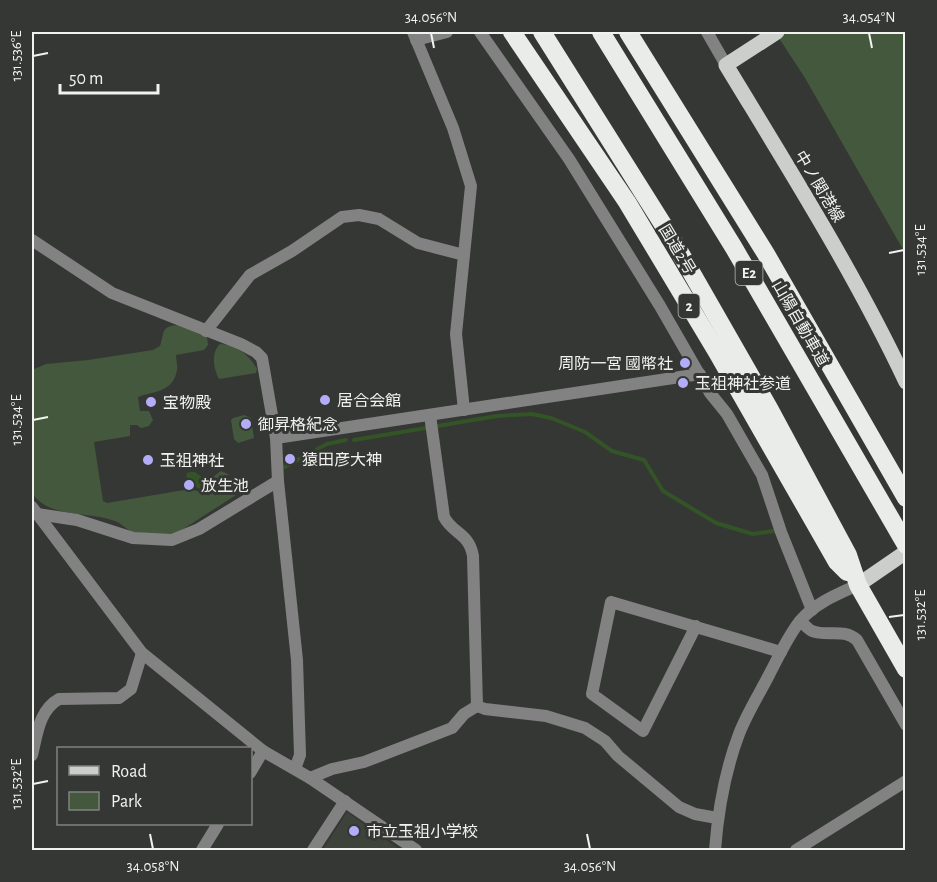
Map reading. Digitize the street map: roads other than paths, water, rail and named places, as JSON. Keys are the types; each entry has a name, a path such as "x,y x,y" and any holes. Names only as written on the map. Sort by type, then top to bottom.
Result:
{"highway":[{"name":"国道2号","path":"512,32 627,202 717,352 837,562 858,585"},
{"name":"国道2号","path":"542,32 674,242 736,350 848,555 858,585 906,669"},
{"name":"山陽自動車道","path":"601,32 734,248 906,545"},
{"name":"山陽自動車道","path":"628,32 766,254 906,498"}],"main road":[{"path":"726,65 777,32"},
{"name":"中ノ関港線","path":"726,65 849,268 906,382"},
{"path":"858,585 906,552"}],"street":[{"path":"447,32 415,36 453,128 471,186 456,334 464,410"},
{"path":"480,32 569,159 710,393 727,414 762,475 781,532 812,610"},
{"path":"706,32 726,65"},
{"path":"206,331 250,275 292,251 342,217 358,215 379,219 418,243 464,255"},
{"path":"32,240 112,293 241,344 262,358 276,438 278,481 297,660 300,755 295,769"},
{"path":"276,438 700,374"},
{"path":"430,415 444,517 447,524 472,545 477,706"},
{"path":"34,511 77,520 133,538 172,540 199,529 278,481"},
{"path":"34,511 142,653 262,751 310,778 416,850"},
{"path":"715,850 717,818 739,732 781,652 800,621 812,610 858,585"},
{"path":"696,626 643,731 592,694 611,602 696,626 781,652"},
{"path":"800,621 813,631 852,635 906,725"},
{"path":"32,755 42,716 50,704 59,699 118,698 131,689 142,653"},
{"path":"310,778 332,769 364,762 452,728 464,714 477,706"},
{"path":"477,706 484,709 546,716 585,728 605,741 618,756 679,807 695,814 717,818"},
{"path":"252,769 262,751"},
{"path":"796,850 906,781"},
{"path":"313,850 345,801"},
{"path":"202,850 217,825"}],"waterway":[{"path":"354,440 497,416 532,414 551,418 585,432 612,451 644,460 663,491 716,523 753,534 773,531"},
{"path":"317,449 327,444 346,440"},
{"path":"285,467 308,454"}],"place":[{"name":"周防一宮 國幣社","path":"685,363"},
{"name":"玉祖神社参道","path":"683,383"},
{"name":"居合会館","path":"325,400"},
{"name":"宝物殿","path":"151,402"},
{"name":"御昇格紀念","path":"246,424"},
{"name":"猿田彦大神","path":"290,459"},
{"name":"玉祖神社","path":"148,460"},
{"name":"放生池","path":"189,485"},
{"name":"市立玉祖小学校","path":"354,831"}]}
